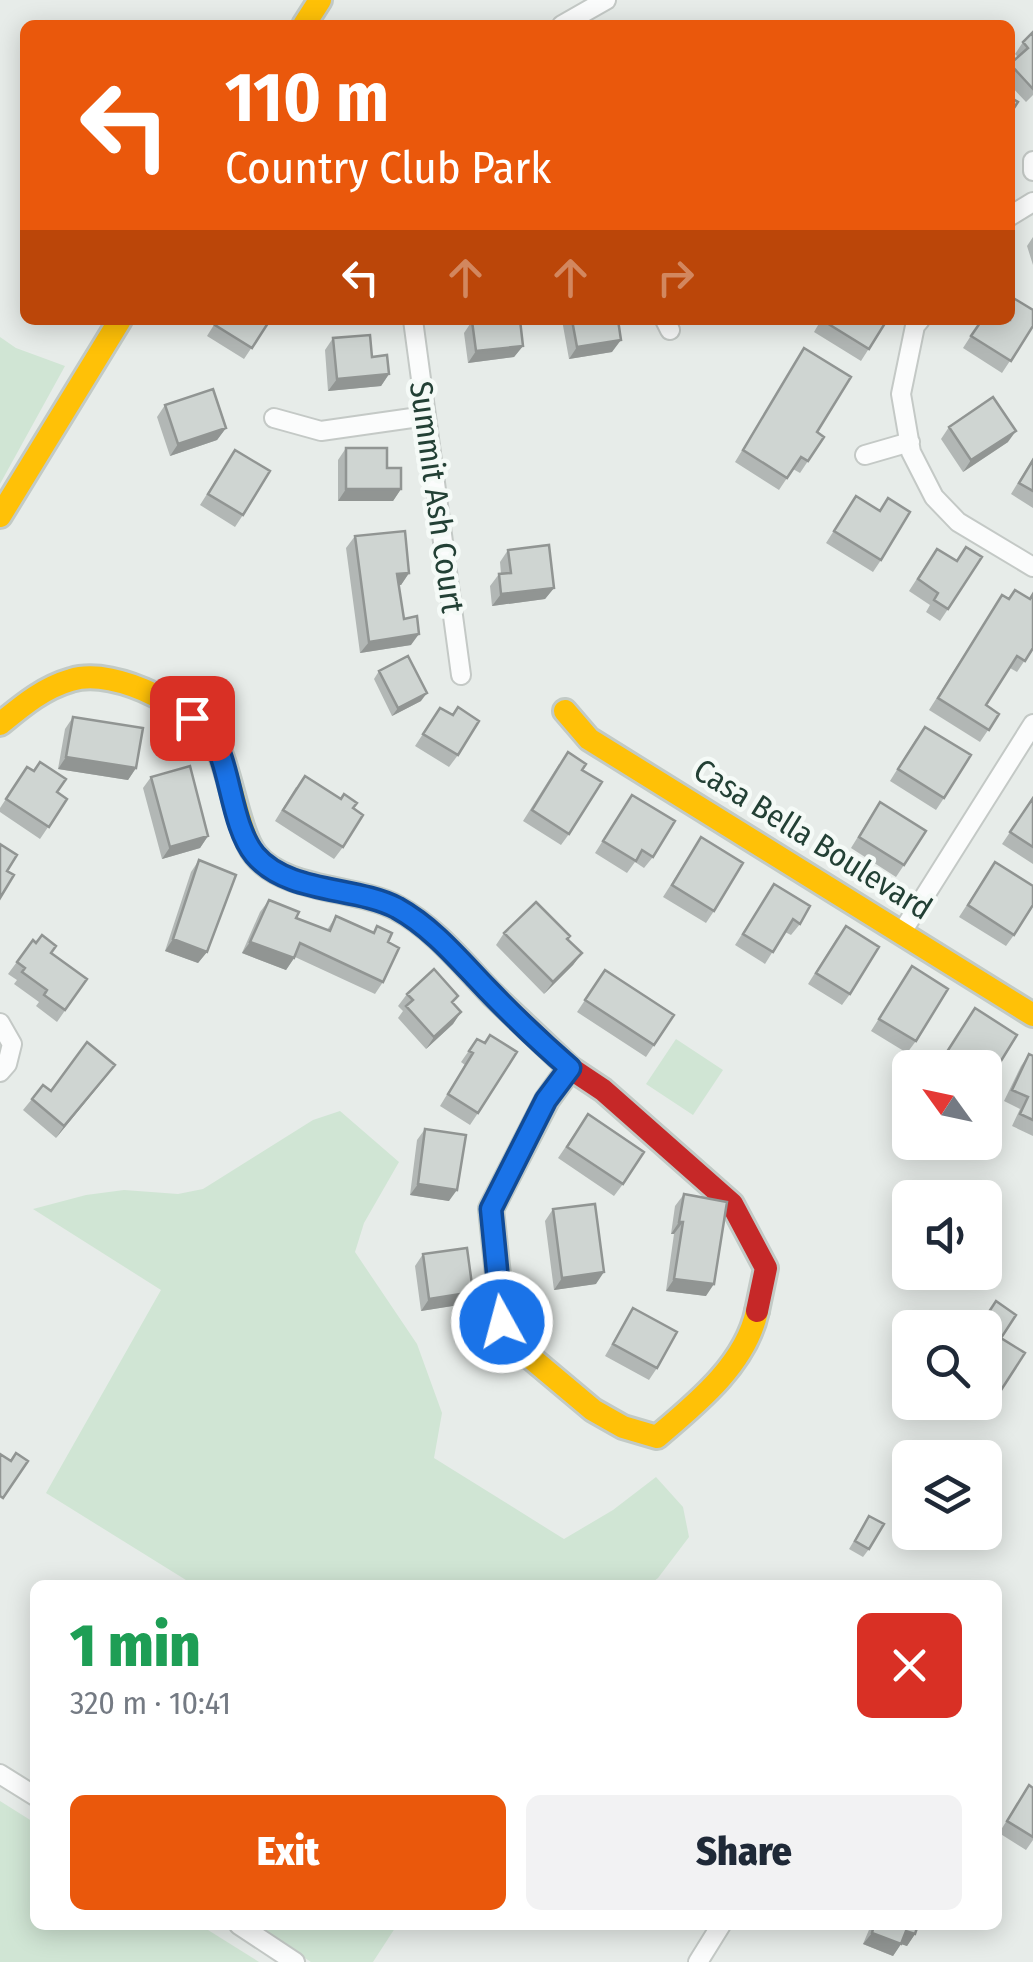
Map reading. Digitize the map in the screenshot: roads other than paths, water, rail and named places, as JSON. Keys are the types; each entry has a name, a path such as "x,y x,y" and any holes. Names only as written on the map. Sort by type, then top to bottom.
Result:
{"street":[{"path":"571,20 606,0"},
{"path":"1033,161 1033,171"},
{"path":"0,516 117,325"},
{"name":"Summit Ash Court","path":"414,325 461,674"},
{"path":"916,325 901,394 910,442 934,497 958,522 1033,566"},
{"path":"274,418 321,431 426,416"},
{"path":"865,455 910,442"},
{"path":"0,724 35,694 74,678 124,682 166,700 192,718 220,751 255,854 276,870 302,881 396,908 432,932 526,1029 570,1068 604,1090 732,1204 766,1268 752,1329 708,1394 657,1436 623,1427 593,1410 518,1347 502,1322 491,1209 546,1100 570,1068"},
{"name":"Casa Bella Boulevard","path":"565,711 589,739 1033,1015"},
{"path":"902,932 1033,724"},
{"path":"0,1023 12,1044 8,1064 0,1072"},
{"path":"0,1774 30,1793"},
{"path":"246,1930 294,1962"},
{"path":"698,1962 718,1930"}]}
